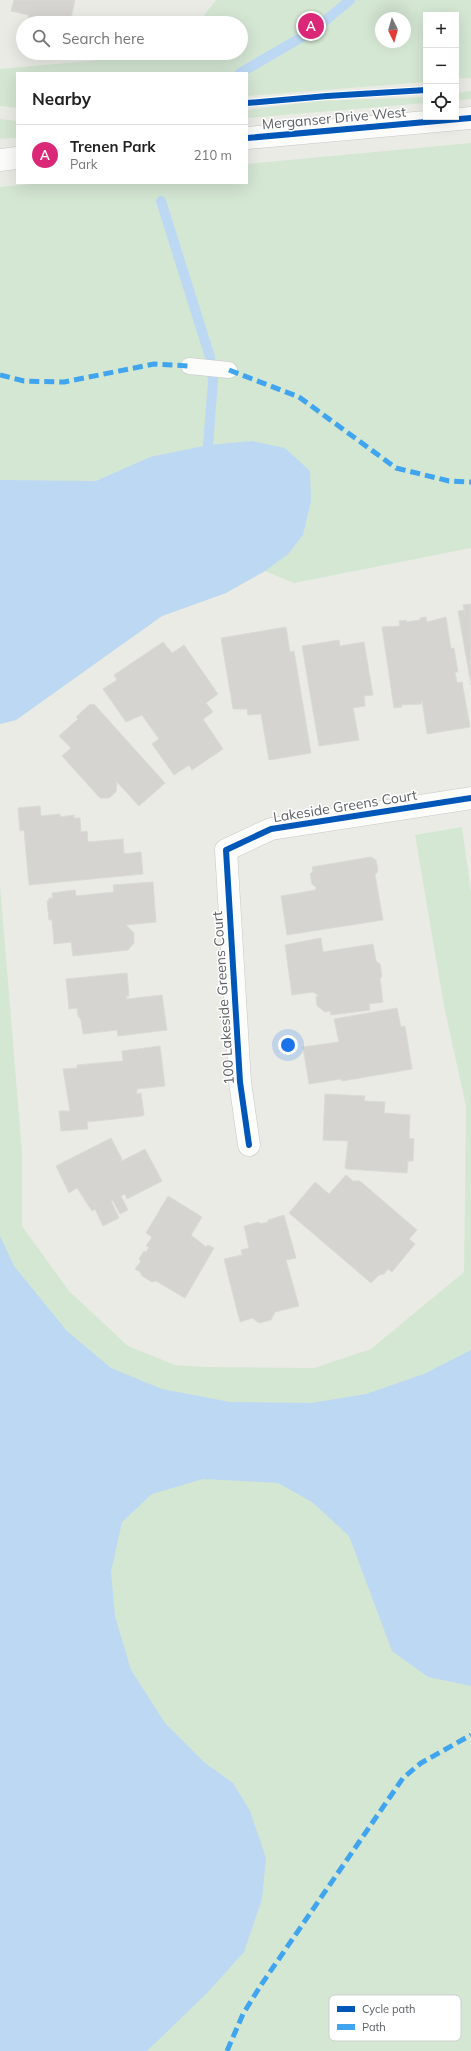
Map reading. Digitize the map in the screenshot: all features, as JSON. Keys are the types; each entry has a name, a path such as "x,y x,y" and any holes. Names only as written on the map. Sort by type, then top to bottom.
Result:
{"street":[{"name":"Merganser Drive West","path":"248,138 471,118"},
{"path":"0,160 16,158"},
{"name":"Lakeside Greens Court","path":"226,850 271,829 471,798"},
{"name":"100 Lakeside Greens Court","path":"226,850 240,1082 249,1145"}],"lane":[{"path":"189,366 229,370"}],"green space":[{"path":"216,0 471,0 471,78 459,79 459,12 423,12 423,82 248,96 248,72 16,72 16,108 0,106 0,69 98,60 248,60 248,16 203,16"},
{"path":"471,91 471,99 459,101 459,93"},
{"path":"423,97 423,103 248,118 248,110 317,101"},
{"path":"0,119 16,121 16,138 0,139"},
{"path":"471,143 471,548 294,583 265,571 226,593 162,616 16,720 0,724 0,187 29,184 248,184 248,164"},
{"path":"462,827 471,892 471,2051 0,2051 0,885 22,1152 22,1226 69,1291 128,1346 175,1365 207,1367 314,1368 371,1349 464,1272 466,1106 444,1006 415,835"}],"water":[{"path":"252,441 285,448 310,471 311,501 303,535 288,554 265,571 226,593 162,616 16,720 0,724 0,480 96,481 150,457 208,445"},
{"path":"0,1236 14,1266 67,1331 111,1368 162,1389 230,1402 311,1403 366,1394 424,1374 471,1350 471,1686 428,1677 392,1651 349,1536 312,1502 278,1483 203,1479 152,1494 122,1522 111,1572 115,1616 131,1670 165,1723 205,1763 233,1783 250,1811 266,1858 262,1899 244,1952 207,1993 147,2051 0,2051"}],"building":[{"path":"14,0 75,0 72,16 29,16 11,11"},
{"path":"471,604 471,685 458,611 464,610 463,605"},
{"path":"426,617 427,622 446,617 451,649 454,648 458,672 455,672 457,683 462,682 470,727 427,734 422,700 421,704 401,705 402,707 394,708 382,627 400,626 399,621 406,620 406,622 420,620 420,618"},
{"path":"286,627 290,652 294,651 311,753 269,760 261,714 248,715 247,709 233,709 221,638"},
{"path":"339,640 340,646 364,642 373,695 364,696 365,706 353,708 359,740 319,746 302,646"},
{"path":"163,642 172,653 184,645 218,694 206,703 213,712 203,719 223,749 192,770 189,765 174,775 152,744 159,739 142,715 126,722 103,689 117,680 114,675"},
{"path":"90,704 94,704 165,783 139,806 117,782 116,792 109,798 100,798 62,756 71,748 59,736 78,719 76,717"},
{"path":"40,806 41,816 60,814 60,817 74,815 74,818 80,818 81,832 87,831 88,842 123,839 124,854 141,852 143,874 29,885 24,830 20,831 18,808"},
{"path":"371,857 376,860 378,871 375,875 383,920 287,935 281,896 316,890 316,887 312,884 310,874 313,871 312,867"},
{"path":"153,882 156,922 126,925 134,933 134,943 128,950 73,956 71,942 54,944 52,920 49,920 47,901 49,901 49,898 53,898 52,893 75,890 76,896 114,892 113,885"},
{"path":"321,938 323,952 373,944 376,961 380,964 383,1002 369,1004 370,1010 331,1015 330,1011 325,1012 317,1006 316,997 318,995 313,992 292,995 285,945"},
{"path":"127,973 129,996 126,996 127,999 162,995 167,1030 118,1036 117,1030 83,1034 77,1008 69,1009 66,979"},
{"path":"397,1008 401,1027 405,1026 412,1069 342,1081 341,1079 309,1084 303,1047 339,1042 334,1019"},
{"path":"160,1046 165,1086 137,1089 137,1094 141,1093 144,1115 87,1122 88,1129 61,1131 59,1111 70,1111 63,1069 77,1068 77,1065 123,1061 122,1051"},
{"path":"325,1094 365,1096 364,1101 385,1102 384,1113 410,1115 409,1138 414,1139 413,1161 408,1161 407,1173 345,1168 348,1141 323,1140"},
{"path":"111,1138 122,1159 120,1162 145,1149 162,1181 127,1199 125,1194 121,1196 128,1210 120,1214 113,1201 111,1201 119,1218 103,1226 95,1209 92,1211 77,1188 69,1193 56,1166"},
{"path":"346,1175 353,1181 360,1181 417,1230 409,1239 415,1244 392,1272 388,1269 384,1274 379,1275 371,1283 289,1213 315,1182 329,1194"},
{"path":"168,1196 202,1217 191,1235 206,1247 208,1245 214,1248 185,1298 156,1281 152,1282 142,1276 140,1272 135,1269 141,1261 139,1259 144,1251 146,1252 149,1247 146,1246 152,1237 146,1233"},
{"path":"284,1215 296,1258 286,1260 299,1306 275,1312 271,1320 259,1323 252,1318 240,1322 224,1259 242,1255 241,1250 249,1248 244,1226 259,1222 260,1224 268,1222 268,1220"}],"waterway":[{"path":"242,72 314,30 350,0"},
{"path":"161,201 210,357 213,381 208,445"}],"marked path":[{"path":"0,375 24,381 64,382 154,364 189,366"},
{"path":"229,370 299,397 396,468 449,481 471,482"},
{"path":"227,2051 243,2014 261,1985 403,1778 421,1763 471,1735"}],"cycle path":[{"path":"248,103 423,90"},
{"path":"248,138 471,118"},
{"path":"249,1145 240,1082 226,850 271,829 471,798"}],"place":[{"name":"Trenen Park","path":"311,26"}]}
